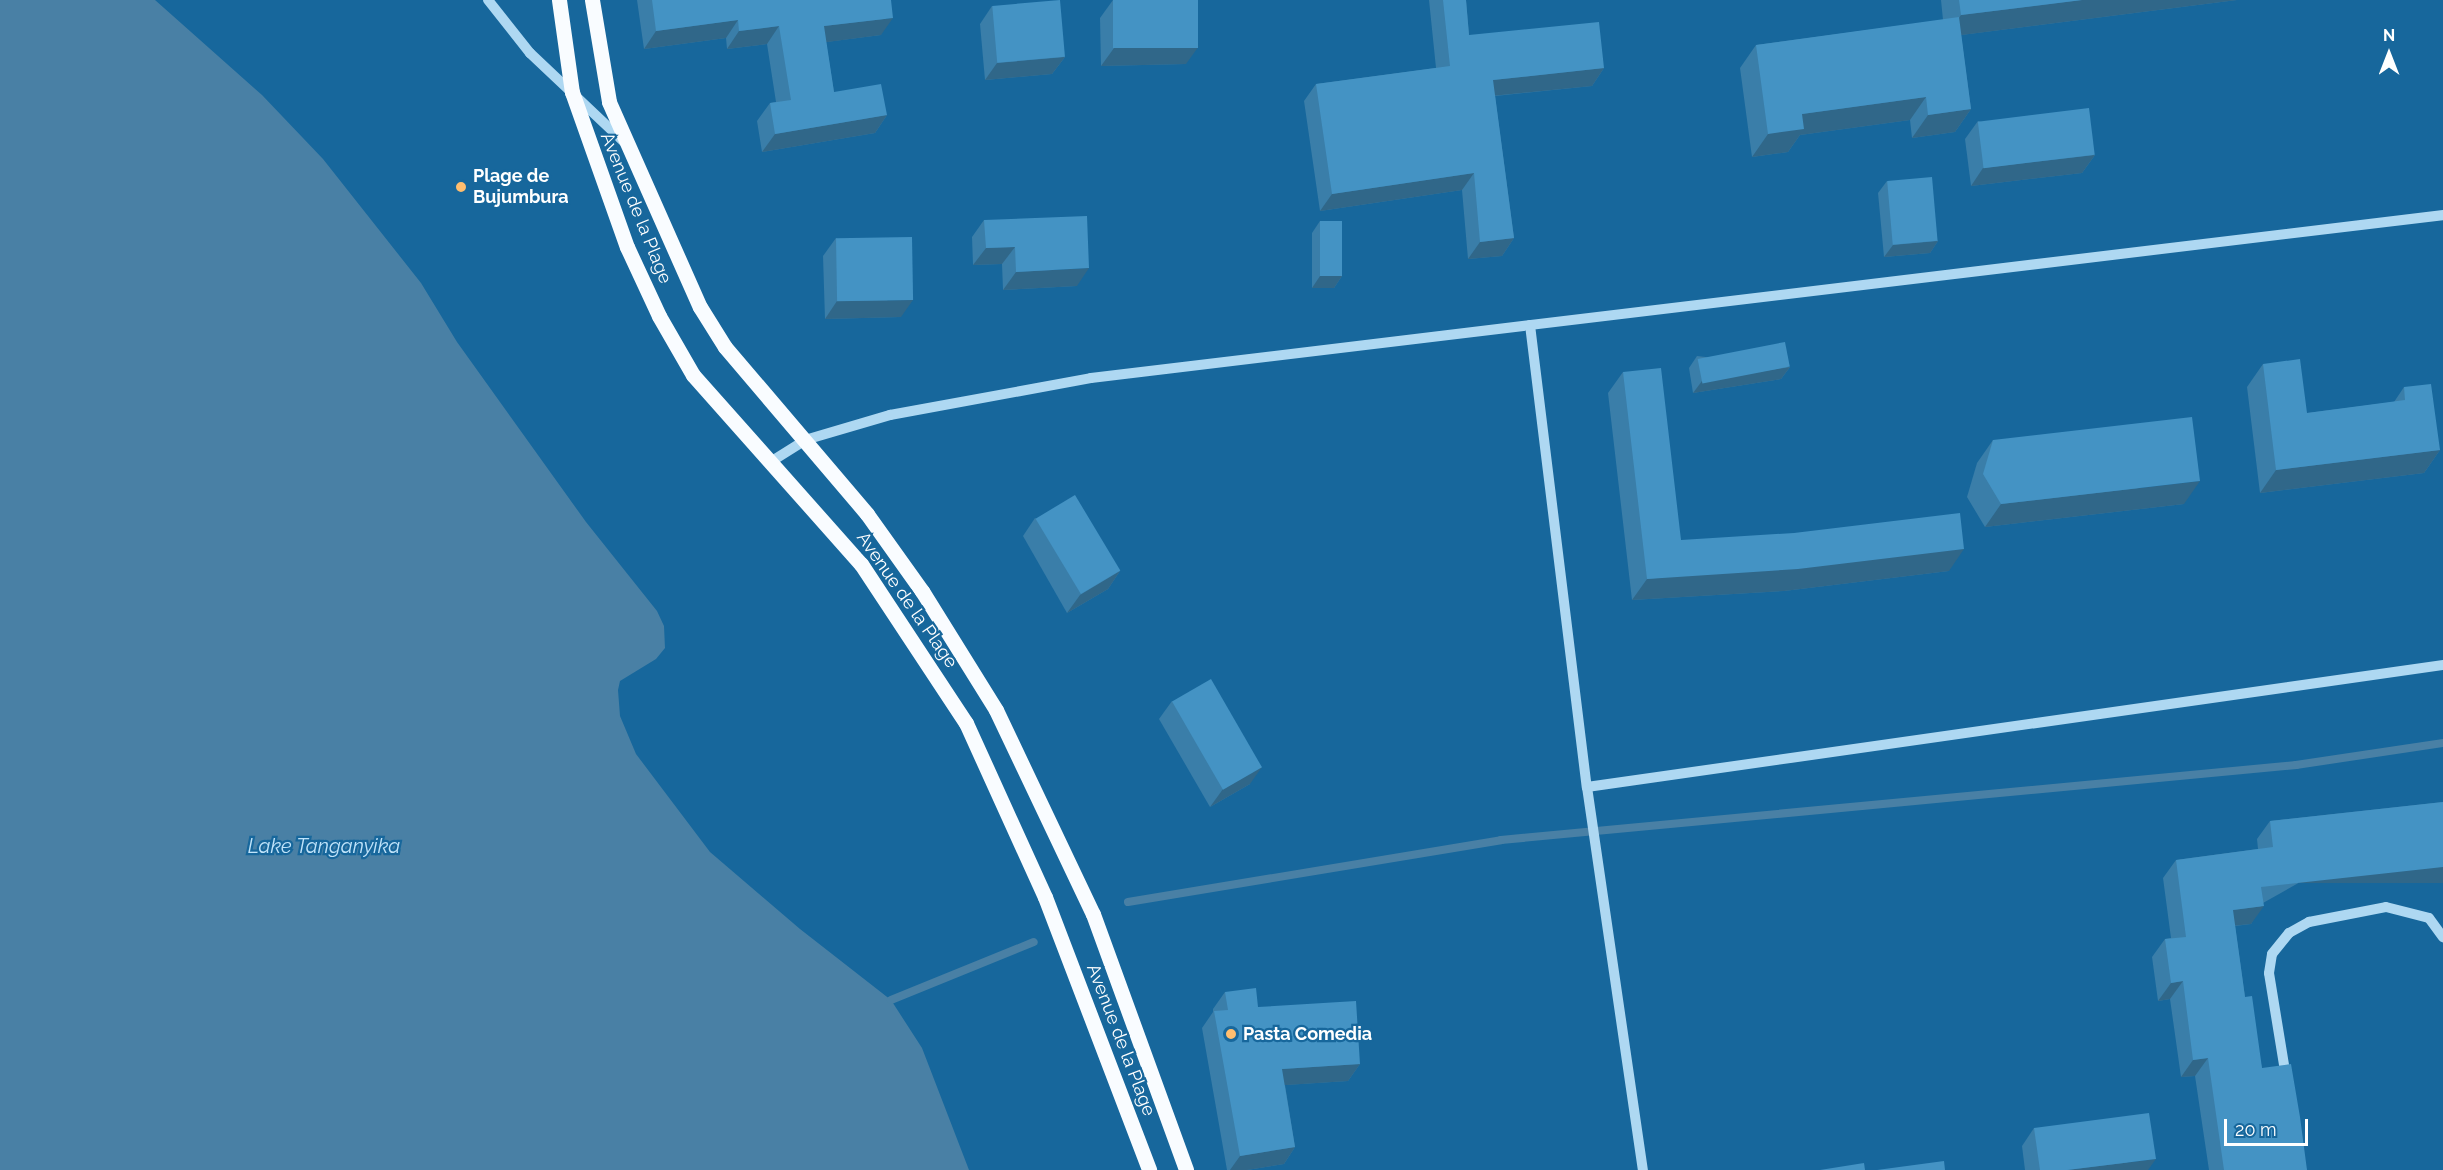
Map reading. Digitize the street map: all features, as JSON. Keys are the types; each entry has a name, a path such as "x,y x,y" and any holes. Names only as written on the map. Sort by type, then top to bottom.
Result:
{"main road":[{"name":"Avenue de la Plage","path":"559,0 572,92 627,247 659,316 693,375 772,461 861,564 966,723 1045,897 1149,1170"},
{"name":"Avenue de la Plage","path":"592,0 603,77 628,145 700,307 725,347 867,514 915,581 996,710 1093,914 1186,1170"}],"street":[{"name":"Avenue de la Plage","path":"488,0 530,53 628,145"},
{"path":"772,461 805,440 890,415 1091,378 1338,345 1530,325 2443,215"},
{"path":"1530,325 1587,787 1643,1170"},
{"path":"1587,787 2443,665"},
{"path":"2288,1089 2269,973 2272,954 2289,933 2309,922 2386,907 2429,918 2443,937"}],"water":[{"name":"Lake Tanganyika","path":"0,0 155,0 262,95 323,159 421,283 457,342 586,522 657,611 664,626 665,648 656,659 620,681 618,690 620,716 636,754 710,852 800,929 891,1000 922,1048 969,1170 0,1170"}],"building":[{"path":"652,0 891,0 893,18 824,26 834,92 881,84 887,115 775,134 770,103 791,100 779,26 739,31 738,20 656,31"},
{"path":"1060,0 1065,57 997,63 992,6"},
{"path":"1113,0 1198,0 1198,48 1113,48"},
{"path":"1443,0 1466,0 1469,35 1599,22 1604,68 1493,80 1514,238 1480,242 1474,173 1332,194 1316,84 1450,66"},
{"path":"1959,0 2082,0 1961,15"},
{"path":"1959,17 1971,109 1928,115 1926,97 1802,114 1804,129 1768,134 1756,45"},
{"path":"2089,108 2095,155 1984,168 1978,122"},
{"path":"1932,177 1938,241 1893,245 1887,181"},
{"path":"1087,216 1089,268 1016,272 1015,247 986,248 984,220"},
{"path":"1320,221 1342,221 1342,276 1320,276"},
{"path":"912,237 913,300 837,301 836,238"},
{"path":"1785,342 1790,367 1702,384 1698,359"},
{"path":"2300,359 2307,413 2405,400 2404,387 2431,384 2440,450 2276,470 2263,364"},
{"path":"1661,368 1681,540 1794,533 1960,513 1964,549 1798,569 1647,579 1623,372"},
{"path":"2192,417 2200,481 2001,504 1983,474 1993,440"},
{"path":"1075,495 1120,570 1081,594 1036,519"},
{"path":"1211,679 1262,767 1223,790 1172,702"},
{"path":"2443,802 2443,867 2261,887 2264,906 2233,910 2245,997 2252,996 2262,1068 2291,1064 2307,1170 2224,1170 2208,1058 2193,1060 2183,981 2171,983 2165,939 2186,937 2176,860 2273,847 2270,821"},
{"path":"1256,988 1258,1007 1356,1001 1360,1064 1282,1069 1295,1147 1240,1156 1214,1011 1228,1010 1225,992"},
{"path":"2149,1113 2156,1159 2067,1170 2040,1170 2034,1128"},
{"path":"1944,1161 1945,1170 1877,1170"},
{"path":"1864,1163 1865,1170 1820,1170"}],"waterway":[{"path":"1128,902 1501,840 2296,765 2443,743"},
{"path":"891,1000 1034,942"}],"place":[{"name":"Plage de Bujumbura","path":"461,187"},
{"name":"Pasta Comedia","path":"1231,1034"}]}
